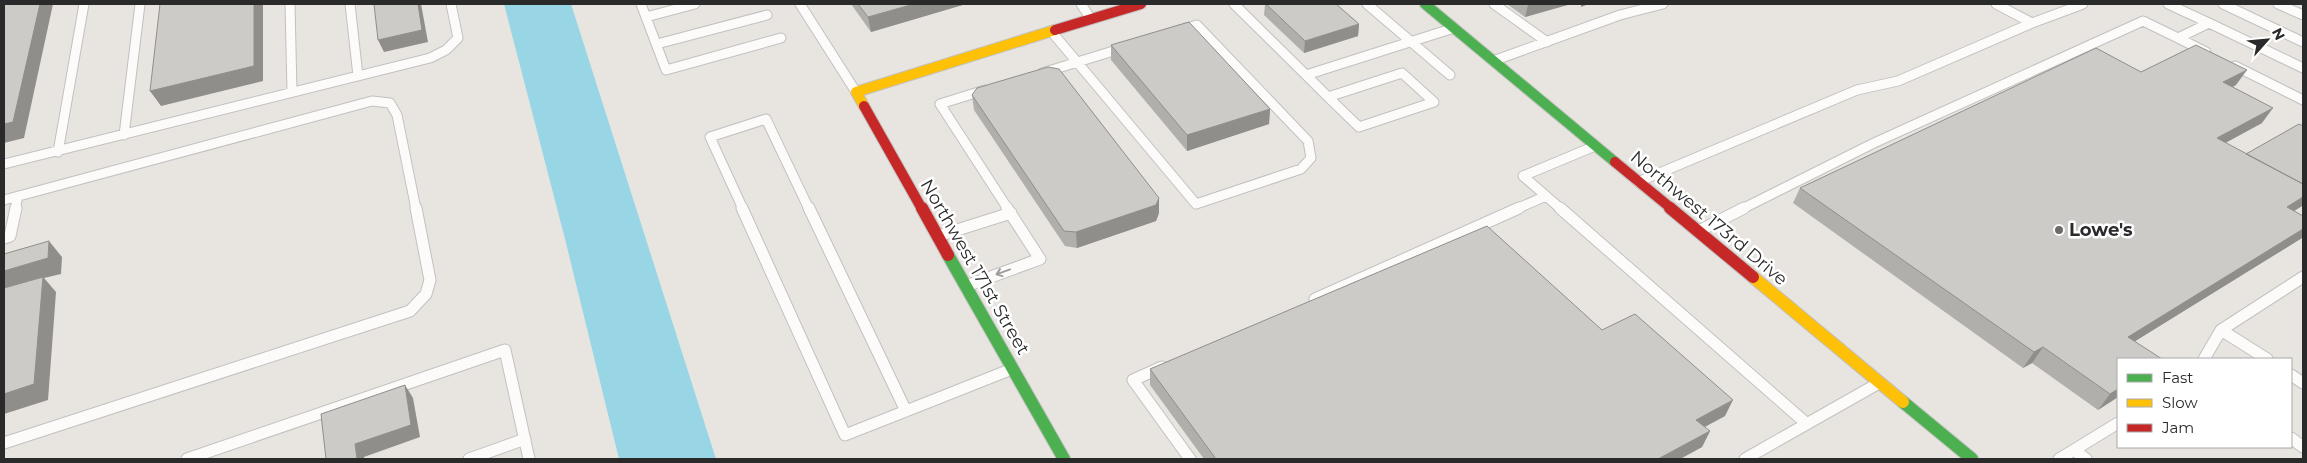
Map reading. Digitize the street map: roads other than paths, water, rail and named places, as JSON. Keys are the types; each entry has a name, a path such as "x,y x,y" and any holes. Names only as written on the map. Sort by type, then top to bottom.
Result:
{"street":[{"path":"856,92 1141,4"},
{"name":"Northwest 173rd Drive","path":"1425,4 1972,459"},
{"name":"Northwest 171st Street","path":"856,92 1064,459"}],"lane":[{"path":"58,152 84,4"},
{"path":"124,135 140,4"},
{"path":"290,4 292,92"},
{"path":"350,4 358,76"},
{"path":"4,164 430,58 446,50 458,38 450,4"},
{"path":"641,4 666,70 781,38"},
{"path":"646,16 695,4"},
{"path":"800,4 856,92"},
{"path":"1081,4 1091,19"},
{"path":"1234,4 1328,97 1359,127 1434,102 1402,73 1328,97"},
{"path":"1367,4 1450,75"},
{"path":"1494,4 1547,42"},
{"path":"1493,61 1620,15 1663,4"},
{"path":"1996,4 2032,23"},
{"path":"1638,182 1857,90 1898,81 2032,23 2084,4"},
{"path":"2168,4 2303,68"},
{"path":"2223,4 2303,42"},
{"path":"2278,4 2303,15"},
{"path":"656,44 767,15"},
{"path":"1698,232 1874,143 2143,21 2214,56"},
{"path":"2178,38 2209,23"},
{"path":"1051,32 1196,204 1301,169 1311,158 1308,141 1197,25 1170,33"},
{"path":"1306,75 1454,28"},
{"path":"1032,76 1133,45"},
{"path":"2223,60 2303,100"},
{"path":"966,286 1040,259 940,104 995,87"},
{"path":"4,200 348,106 372,101 390,104 397,115 430,280 426,294 410,311 4,443"},
{"path":"906,411 766,120 710,136 845,435 1013,369"},
{"path":"1595,146 1522,176 1807,424"},
{"path":"4,238 10,236 18,196"},
{"path":"1304,304 1546,196"},
{"path":"937,236 1011,213"},
{"path":"2205,358 2221,330 2303,277"},
{"path":"2221,330 2265,358"},
{"path":"187,459 505,350 529,459"},
{"path":"1169,364 1133,380 1190,459"},
{"path":"2292,376 2303,383"},
{"path":"1745,459 1880,383"},
{"path":"2059,459 2117,424"},
{"path":"470,459 525,439"},
{"path":"2292,439 2303,447"},
{"path":"2074,450 2086,459"}],"water":[{"path":"504,4 571,4 716,459 619,459 565,239"}],"place":[{"name":"Lowe's","path":"2059,230"}]}
